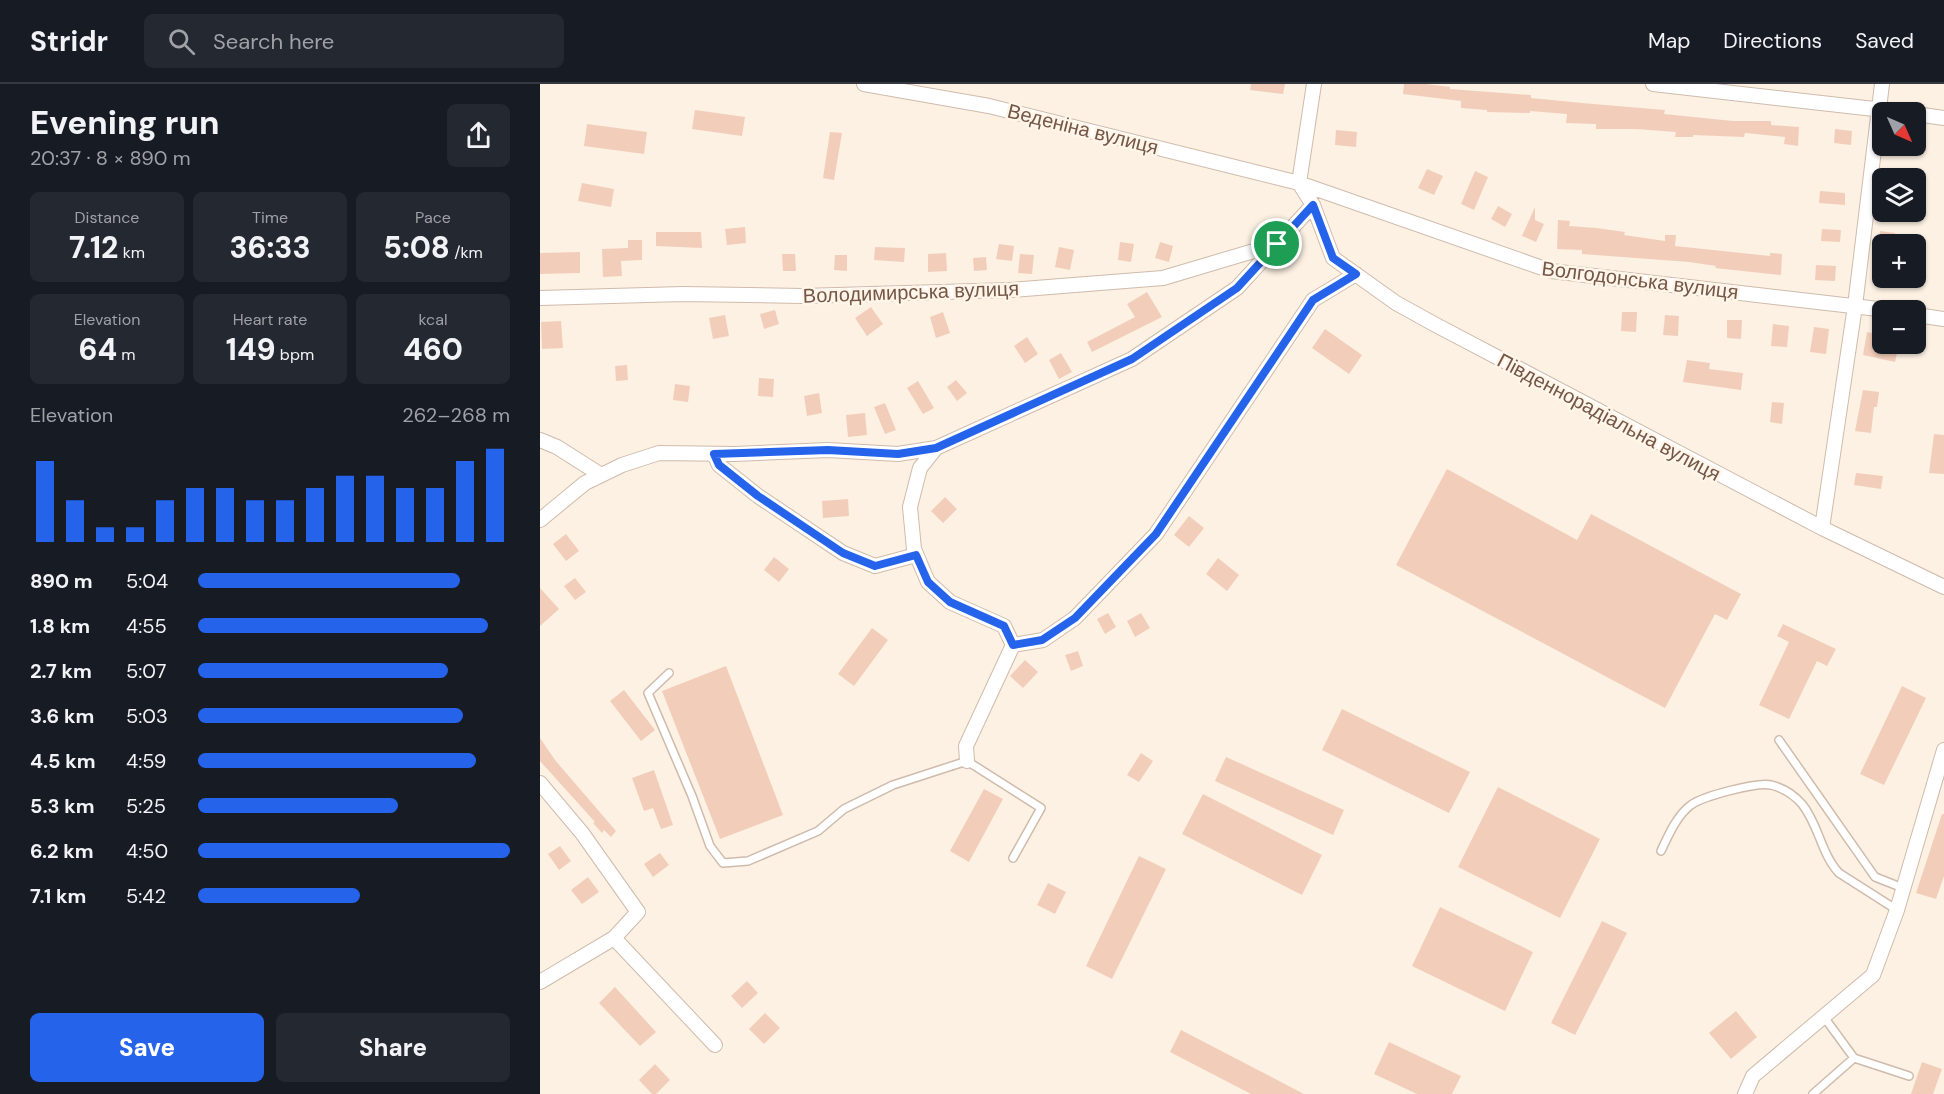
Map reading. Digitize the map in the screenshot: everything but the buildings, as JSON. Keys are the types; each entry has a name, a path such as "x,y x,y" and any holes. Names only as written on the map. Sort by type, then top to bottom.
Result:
{"street":[{"name":"Веденіна вулиця","path":"864,84 989,106 1299,183"},
{"path":"1299,183 1314,84"},
{"path":"1653,84 1872,109"},
{"path":"1880,102 1882,84"},
{"path":"1926,115 1944,118"},
{"path":"1822,528 1855,306 1873,156"},
{"name":"Південнорадіальна вулиця","path":"1299,183 1313,205 1333,258 1396,303 1822,528 1944,587"},
{"name":"Волгодонська вулиця","path":"1299,183 1551,272 1872,308"},
{"path":"540,520 585,483 622,465 659,453 714,454 828,450 898,454 936,448 1132,359 1237,288 1313,205"},
{"name":"Володимирська вулиця","path":"540,298 683,294 802,296 1011,290 1163,278 1277,244"},
{"path":"1013,645 1042,640 1075,618 1156,534 1313,300 1356,274"},
{"path":"1926,316 1944,319"},
{"path":"540,440 557,447 601,475"},
{"path":"936,448 920,468 910,507 910,526 916,555 928,582 950,602 1004,626 1013,645"},
{"path":"714,454 719,465 758,496 843,553 875,566 916,555"},
{"path":"968,761 966,746 1013,645"},
{"path":"1744,1094 1753,1076 1873,975 1897,910 1944,750"},
{"path":"540,783 582,833 638,912 614,938 540,982"},
{"path":"614,938 715,1045"}],"lane":[{"path":"669,673 648,693 692,796 710,846 723,863 748,861 818,831 844,809 892,785 968,761 1041,808 1014,858"},
{"path":"1779,740 1875,876 1903,888"},
{"path":"1660,850 1672,829 1691,805 1720,793 1769,785 1787,791 1801,803 1813,819 1833,866 1839,873 1897,910"},
{"path":"1824,1017 1854,1058 1909,1076"},
{"path":"1813,1094 1854,1058"}],"route":[{"path":"1313,205 1333,258 1356,274 1313,300 1156,534 1075,618 1042,640 1013,645 1004,626 950,602 928,582 916,555 875,566 843,553 758,496 719,465 714,454 828,450 898,454 936,448 1132,359 1237,288 1277,244 1313,205"}]}
